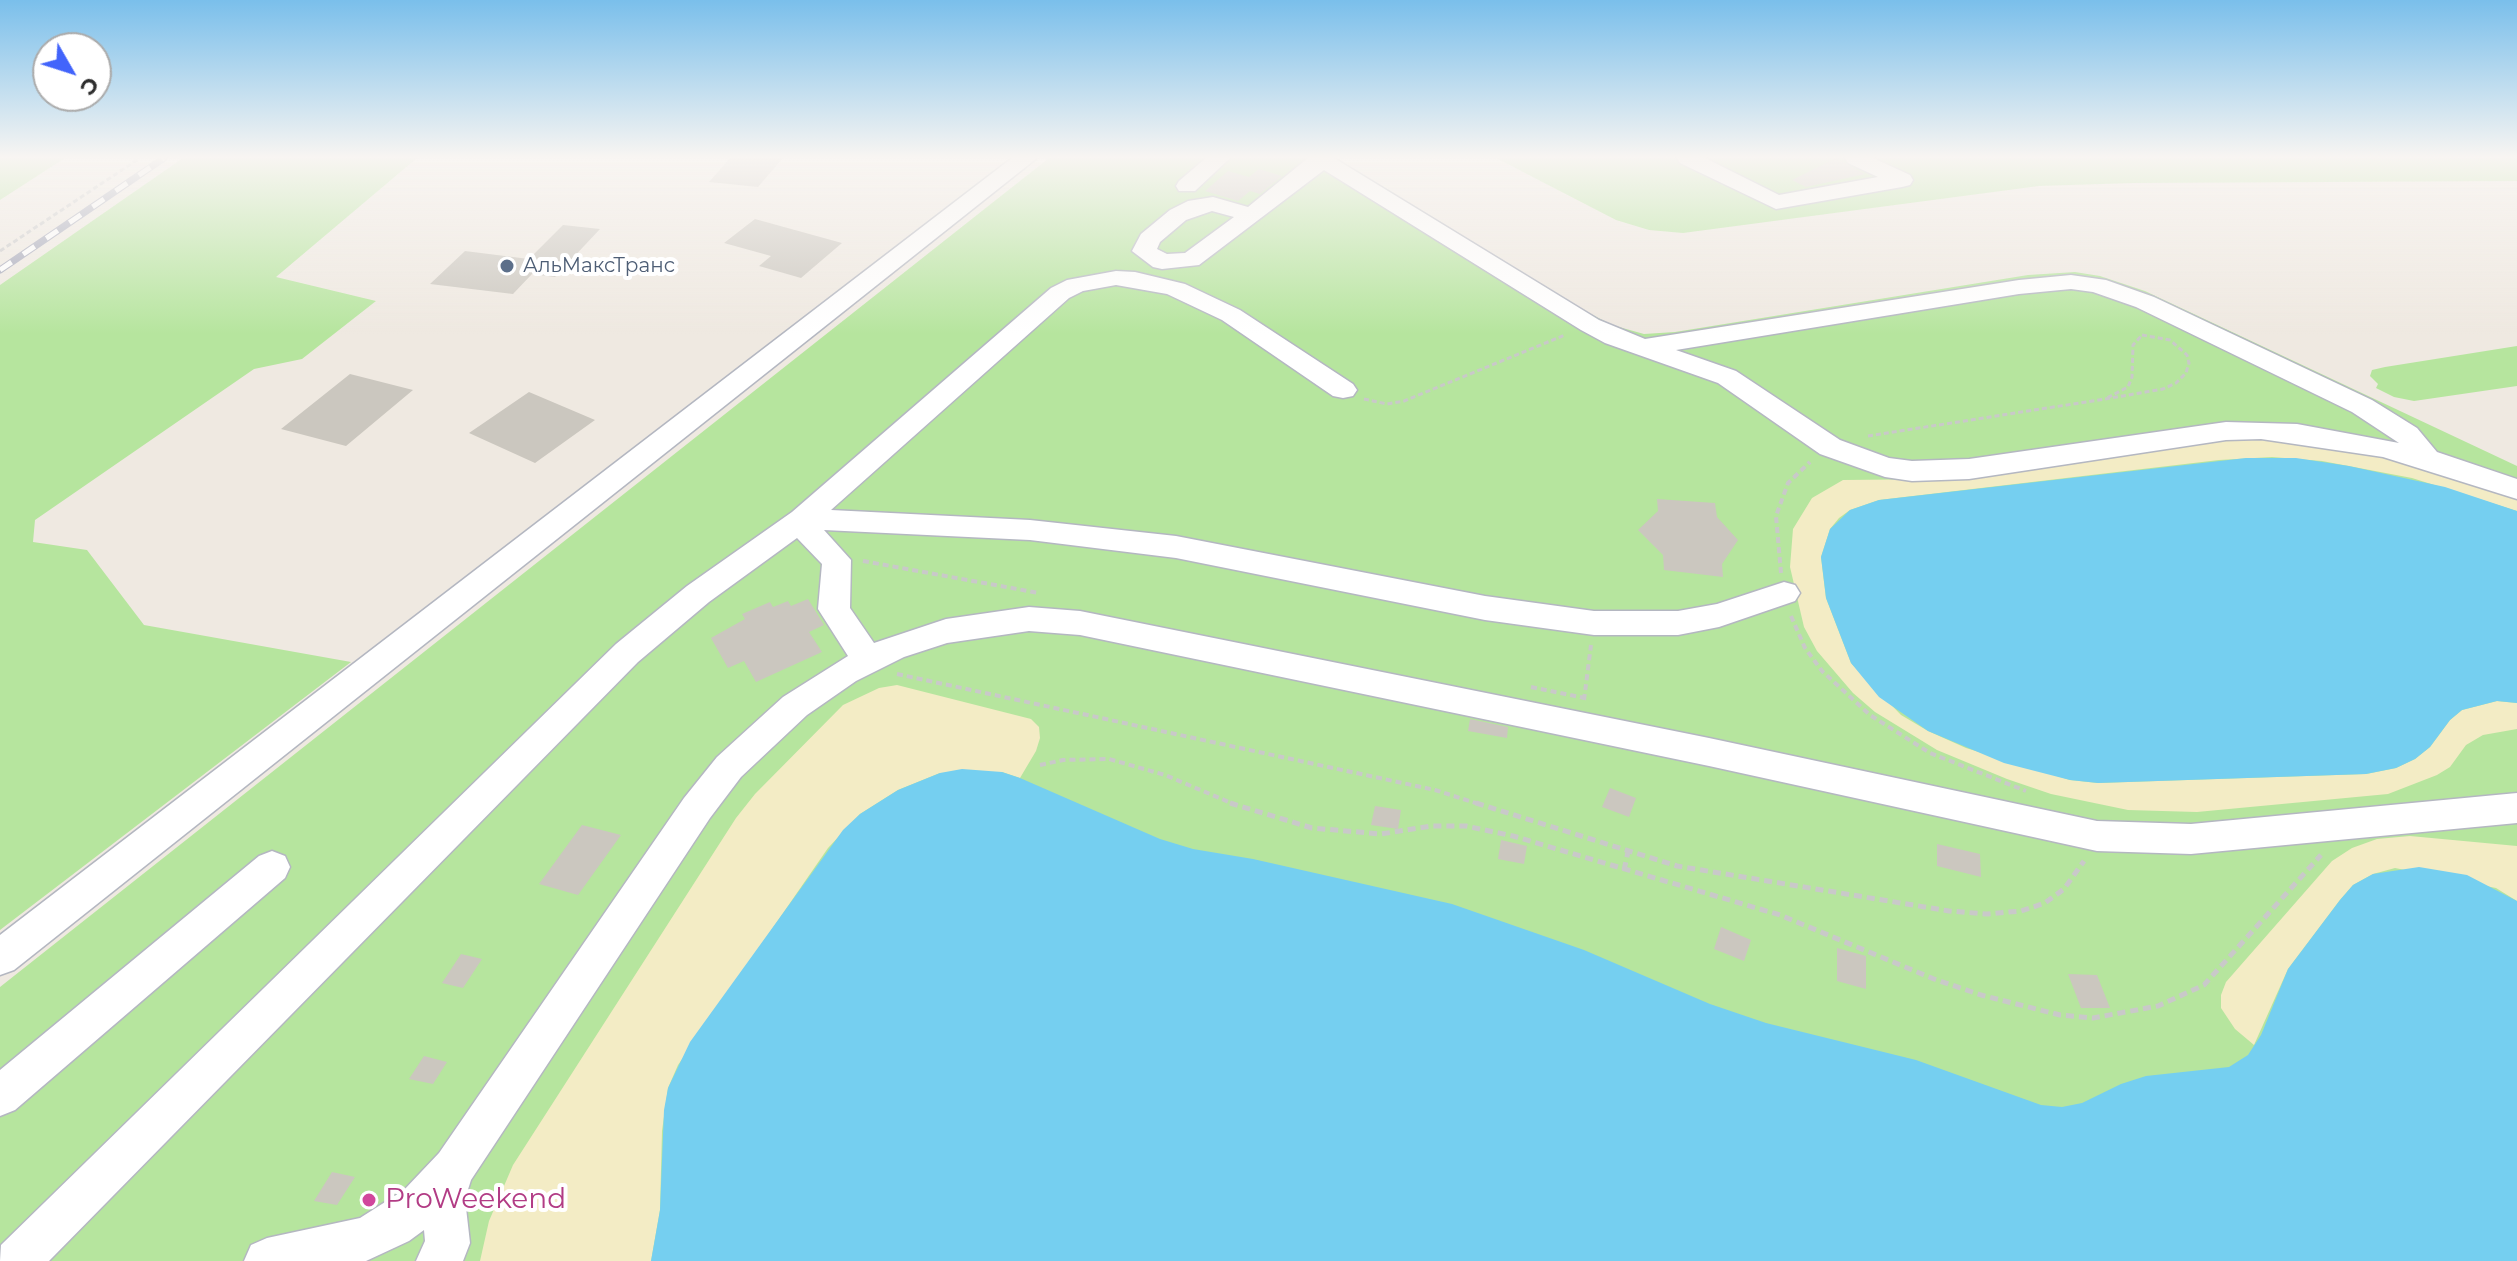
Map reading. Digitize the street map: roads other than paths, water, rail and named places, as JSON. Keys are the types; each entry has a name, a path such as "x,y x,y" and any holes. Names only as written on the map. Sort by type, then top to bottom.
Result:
{"street":[{"path":"0,958 951,217"},
{"path":"1415,217 1590,325 1643,348 1727,377 1830,447 1885,467 1939,471 2226,431 2261,430 2340,439 2427,459 2517,489"},
{"path":"17,1261 627,653 698,594 802,519 1046,303 1076,285 1096,280 1135,279 1192,295 1231,315 1343,390"},
{"path":"1643,348 2019,287 2071,282 2097,285 2145,302 2362,406 2407,434 2427,459"},
{"path":"802,519 1030,530 1134,541 1241,557 1485,608 1594,623 1678,623 1719,615 1784,593"},
{"path":"802,519 810,534 836,560 834,609 867,659"},
{"path":"267,1261 393,1242 443,1199 454,1168 713,785 748,747 795,706 867,659 946,631 1002,621 1054,620 1583,712 2097,836 2170,840 2517,808"},
{"path":"0,1096 272,867"}],"water":[{"path":"2246,458 2296,458 2349,466 2445,487 2517,511 2517,703 2497,701 2462,710 2450,720 2430,747 2415,759 2396,768 2366,774 2098,783 2070,780 2004,763 1928,731 1879,697 1851,663 1826,598 1821,557 1830,529 1850,510 1879,500"},
{"path":"962,769 1002,772 1020,778 1160,839 1193,849 1253,859 1452,904 1584,950 1710,1004 1766,1023 1916,1060 2041,1105 2062,1107 2082,1103 2146,1076 2229,1067 2248,1055 2261,1035 2288,969 2353,885 2373,874 2419,867 2467,875 2517,901 2517,1261 651,1261 660,1210 664,1110 668,1088 690,1042 843,830 860,814 898,790 940,773"}],"railway":[{"path":"0,270 78,217"}],"place":[{"name":"АльМаксТранс","path":"507,266"},
{"name":"ProWeekend","path":"369,1200"}]}
